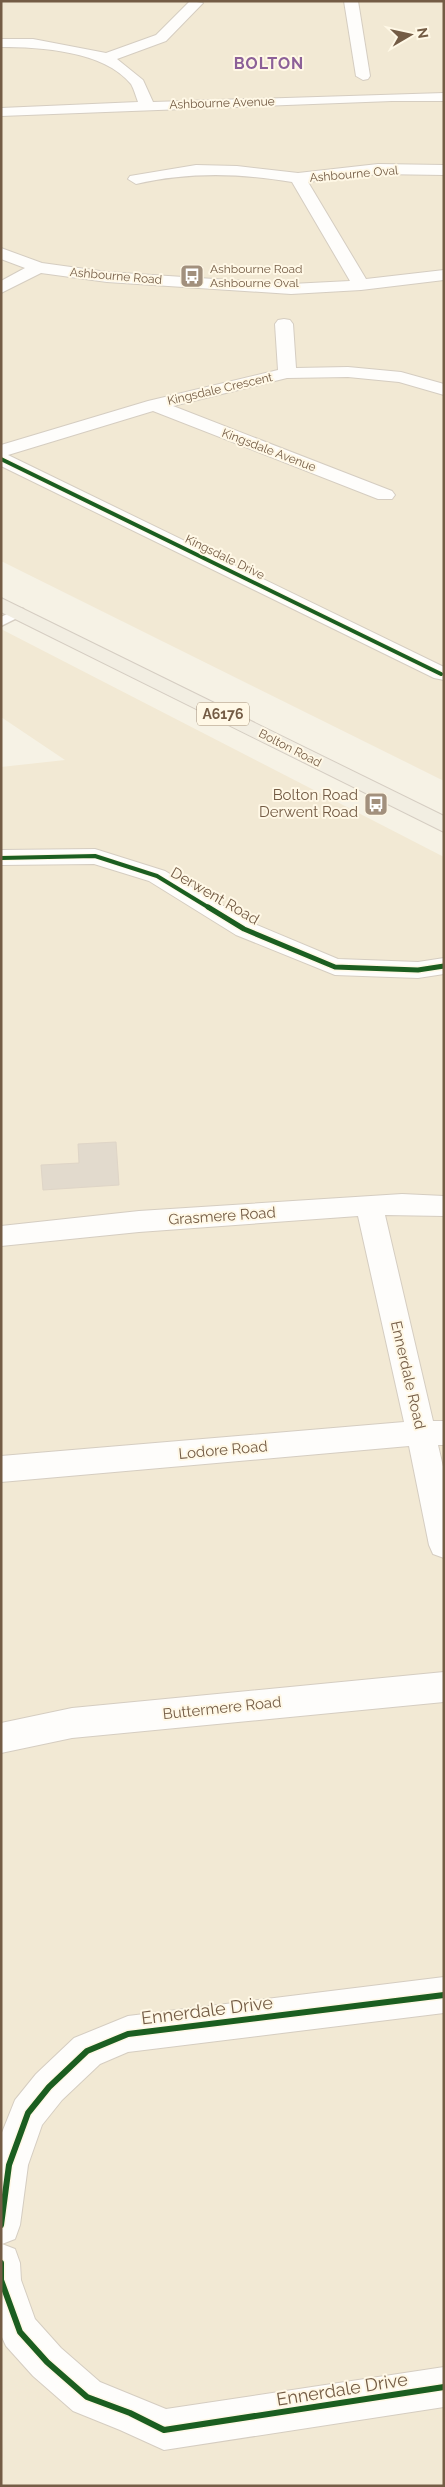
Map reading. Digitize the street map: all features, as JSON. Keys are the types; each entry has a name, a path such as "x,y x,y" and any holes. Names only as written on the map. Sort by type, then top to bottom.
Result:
{"main road":[{"name":"Bolton Road","path":"7,613 444,825"}],"street":[{"path":"351,1 363,76"},
{"path":"107,58 161,38 196,3"},
{"path":"1,43 32,43 107,58 138,83 148,106"},
{"name":"Ashbourne Avenue","path":"1,112 392,97 444,97"},
{"path":"136,179 168,171 216,169 260,171 298,178"},
{"name":"Ashbourne Oval","path":"361,285 322,224 298,178 378,170 444,170"},
{"name":"Ashbourne Road","path":"1,253 39,268 106,277 291,289 361,285 444,275"},
{"path":"1,288 39,268"},
{"path":"284,324 287,373"},
{"name":"Kingsdale Crescent","path":"1,451 154,405 287,373 348,372 401,377 444,390"},
{"name":"Kingsdale Avenue","path":"154,405 385,495"},
{"name":"Kingsdale Drive","path":"1,459 440,674"},
{"name":"Derwent Road","path":"1,858 95,856 157,876 244,929 336,967 418,970 444,966"},
{"name":"Grasmere Road","path":"1,1236 79,1226 370,1206 422,1204 444,1206"},
{"name":"Ennerdale Road","path":"370,1206 433,1433 444,1545"},
{"name":"Lodore Road","path":"1,1469 433,1433"},
{"name":"Buttermere Road","path":"1,1738 72,1723 444,1687"},
{"name":"Ennerdale Drive","path":"1,2225 9,2164 28,2113 49,2087 87,2051 128,2034 444,1995"},
{"name":"Ennerdale Drive","path":"1,2264 1,2280 20,2332 47,2362 87,2397 130,2413 164,2430 444,2387"}],"shaded area":[{"path":"1,1 444,1 444,781 1,561"},
{"path":"1,629 444,857 444,2486 1,2486 1,767 65,760 1,717"}],"building":[{"path":"116,1142 119,1185 43,1190 41,1165 79,1163 78,1144"}],"cycle path":[{"path":"1,459 441,674"},
{"path":"1,858 95,856 157,876 244,929 335,967 418,970 444,966"},
{"path":"1,2225 9,2165 28,2113 49,2087 87,2051 128,2034 444,1995"},
{"path":"1,2263 1,2280 20,2332 47,2362 87,2397 130,2413 164,2430 444,2387"}],"place":[{"name":"Ashbourne Road Ashbourne Oval","path":"192,276"},
{"name":"Bolton Road Derwent Road","path":"376,804"}],"district":[{"name":"BOLTON","path":"269,63"}]}
